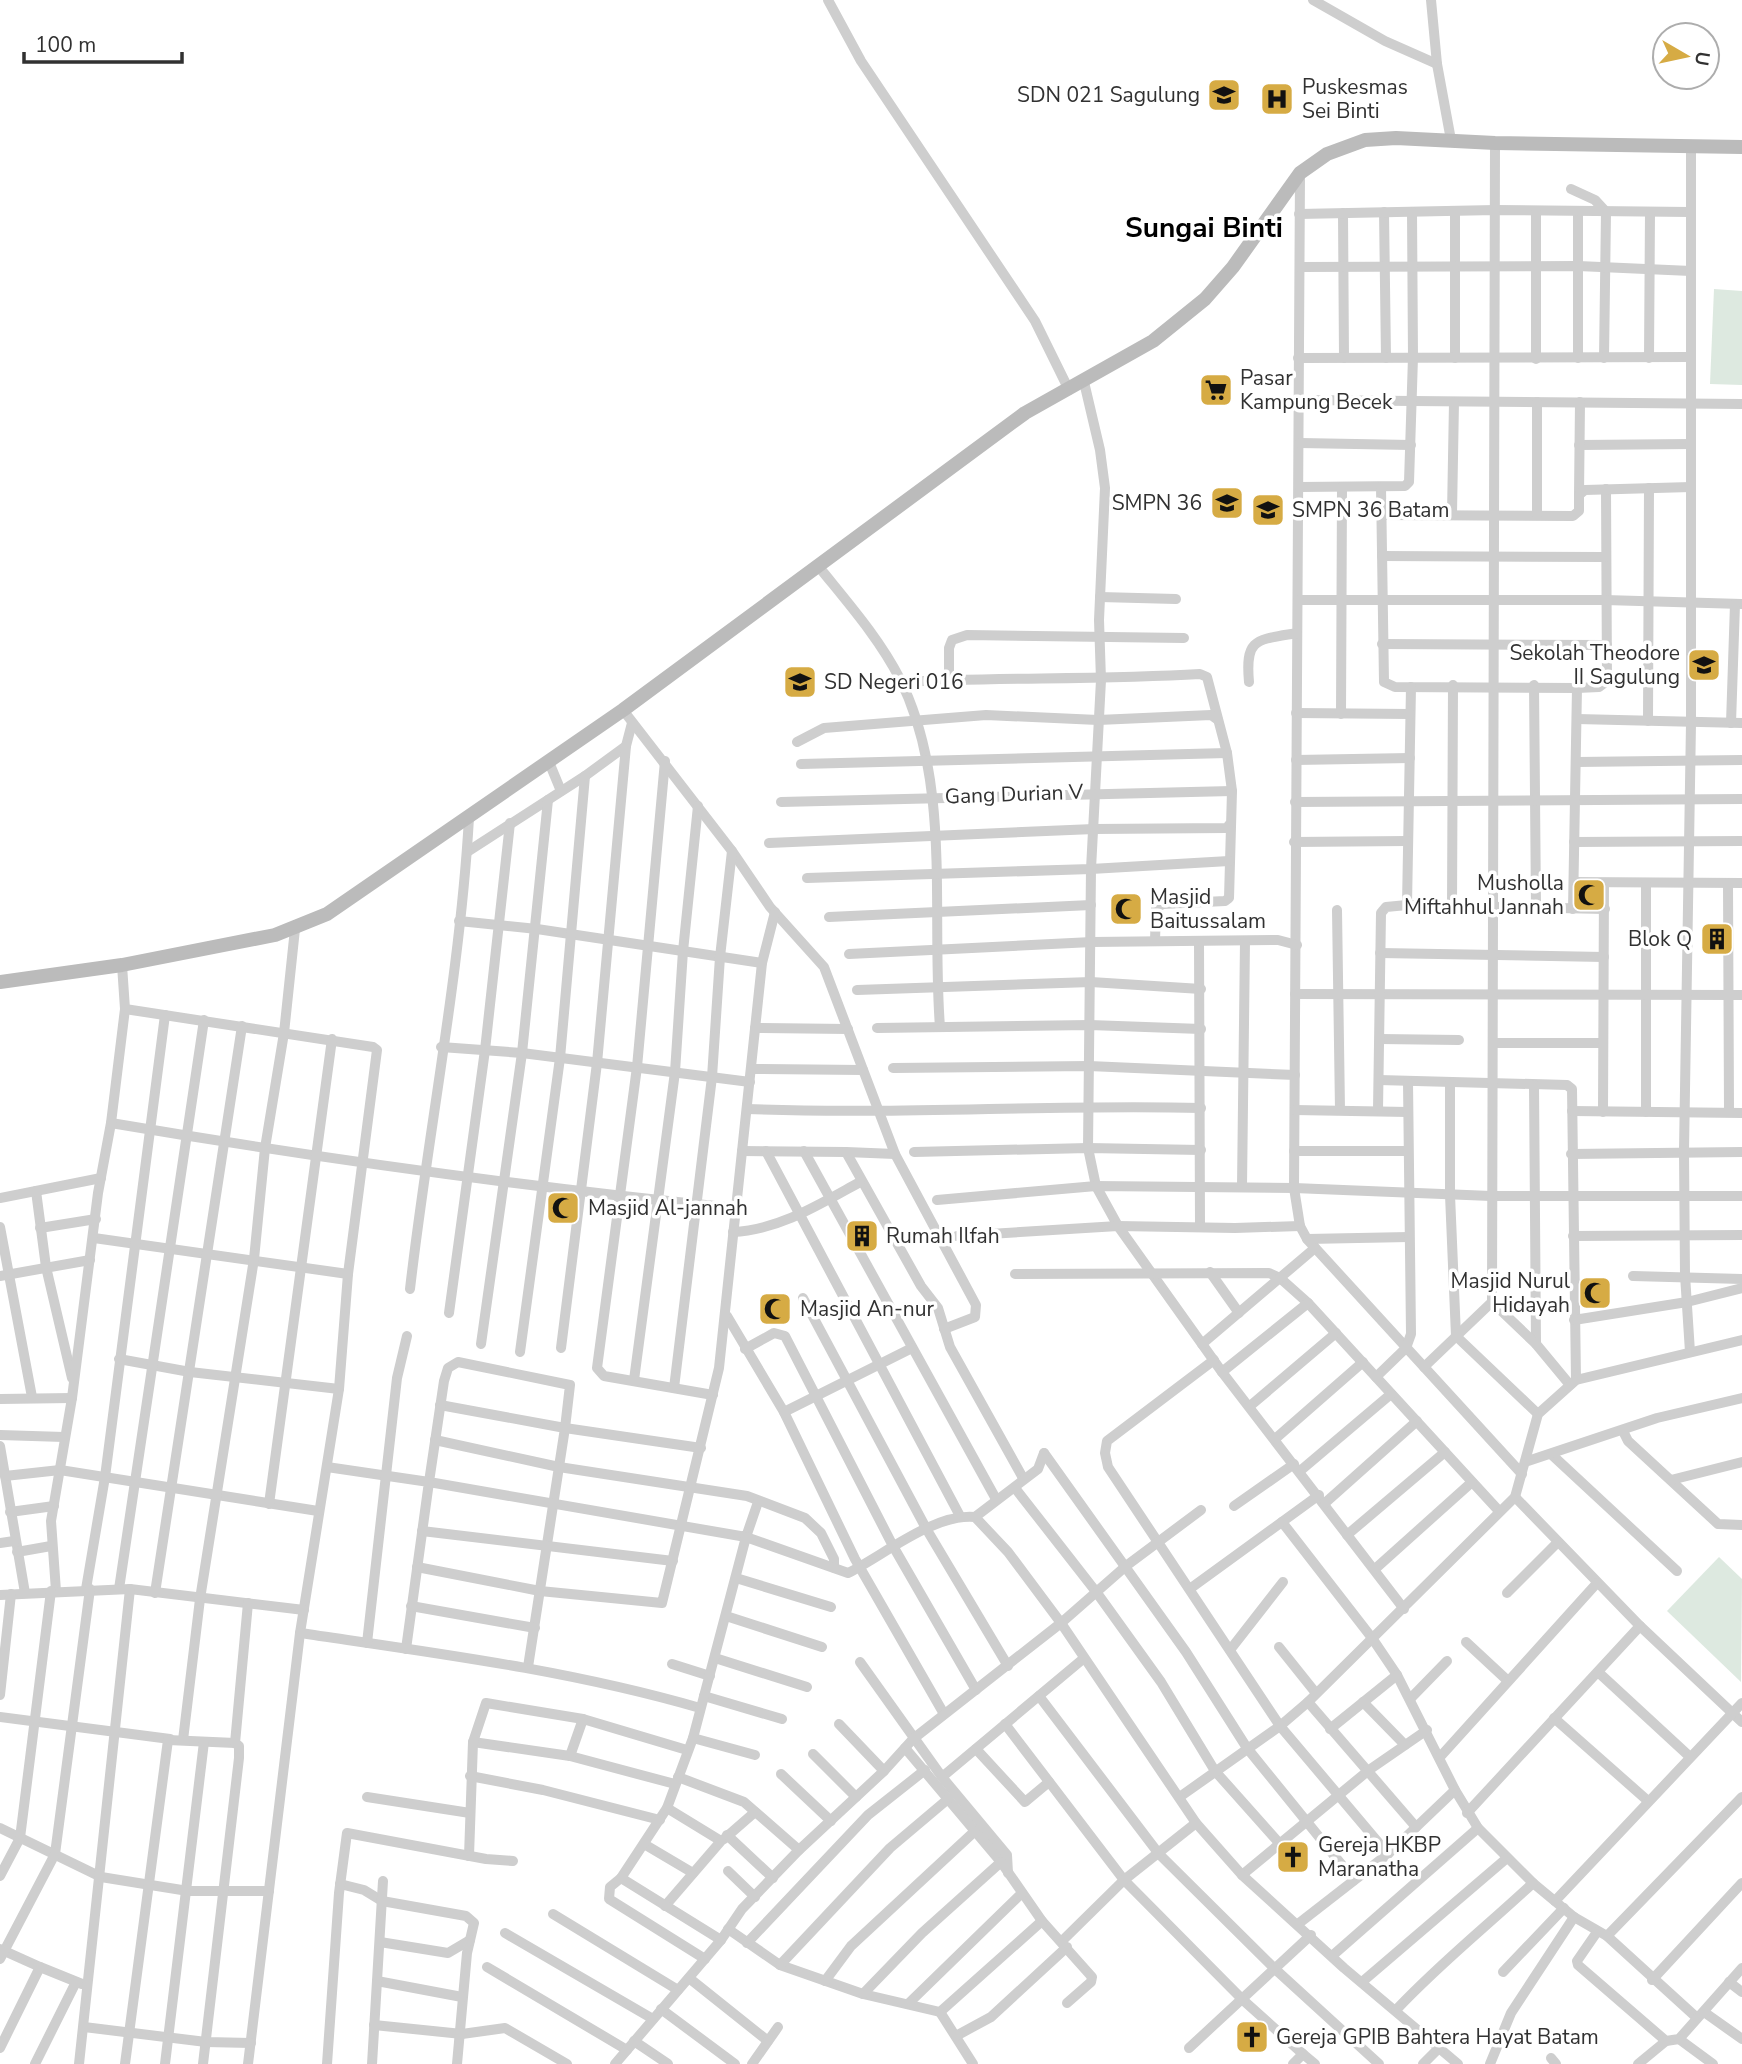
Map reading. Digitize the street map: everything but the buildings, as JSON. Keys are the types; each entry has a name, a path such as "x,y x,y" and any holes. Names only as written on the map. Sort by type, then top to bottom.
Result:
{"street":[{"path":"828,0 862,61 1035,321 1069,390"},
{"path":"1313,0 1407,53 1437,64"},
{"path":"1431,0 1437,64 1451,140"},
{"path":"0,982 122,965 295,929 347,902 623,710 1026,412 1084,382 1153,341 1205,299 1233,267 1300,173 1327,154 1365,140 1742,147"},
{"path":"1495,143 1497,402 1493,556 1492,1302 1573,1383"},
{"path":"1690,1352 1685,1275 1684,1152 1691,723 1691,146"},
{"path":"1300,173 1300,487 1294,842 1297,945 1294,1188 1300,1226 1307,1240 1522,1474"},
{"path":"1571,189 1595,200 1606,212 1604,358"},
{"path":"1299,214 1455,211 1690,212"},
{"path":"1455,211 1455,358"},
{"path":"1578,211 1578,358"},
{"path":"1384,212 1385,358"},
{"path":"1300,487 1405,486 1409,482 1413,357 1412,212"},
{"path":"1536,212 1536,359"},
{"path":"1649,358 1652,268 1650,212"},
{"path":"1343,213 1344,358"},
{"path":"1300,267 1578,266 1691,271"},
{"path":"1298,358 1690,358"},
{"path":"1084,382 1100,450 1105,488 1100,597 1101,680 1096,756 1097,792 1091,869 1088,1148 1096,1186 1118,1226 1222,1372 1404,1609"},
{"path":"1300,400 1742,404"},
{"path":"1452,513 1454,402"},
{"path":"1537,402 1537,515"},
{"path":"1383,515 1452,513 1573,516 1579,511 1580,402"},
{"path":"1300,443 1411,445"},
{"path":"1579,445 1691,444"},
{"path":"1340,714 1342,487"},
{"path":"1381,487 1384,682 1395,687 1534,685 1577,688 1599,687 1607,681 1606,489"},
{"path":"1579,495 1585,491 1606,489 1691,487"},
{"path":"1648,722 1649,488"},
{"path":"1382,556 1605,557"},
{"path":"819,567 880,644 901,681 917,722 926,759 935,835 940,1027"},
{"path":"1100,597 1176,599"},
{"path":"1298,600 1605,600 1738,604 1737,723 1577,719"},
{"path":"948,679 949,648 957,637 979,633 1184,638"},
{"path":"1249,682 1246,656 1250,647 1268,638 1297,633"},
{"path":"1382,644 1607,645"},
{"path":"769,843 1094,829 1227,828 1232,822 1232,791 1227,753 1210,681 1200,674 1101,680 1006,676 901,681"},
{"path":"1452,906 1453,685"},
{"path":"1534,685 1536,907"},
{"path":"1408,905 1411,687"},
{"path":"1573,909 1577,688"},
{"path":"623,710 665,761 775,912 824,967 895,1154 976,1305 975,1317 944,1329"},
{"path":"1296,713 1410,715"},
{"path":"797,742 824,728 986,715 1098,720 1211,715 1218,720"},
{"path":"561,1349 597,1063 626,746 632,723"},
{"path":"467,852 585,776 626,746"},
{"path":"801,764 1227,753"},
{"path":"1296,760 1410,758"},
{"path":"1577,762 1742,760"},
{"path":"665,761 637,1067 597,1368 604,1376 713,1395"},
{"path":"549,762 561,792"},
{"path":"520,1352 560,1058 585,776"},
{"name":"Gang Durian V","path":"781,802 1097,792 1232,791"},
{"path":"1295,802 1536,798 1742,799"},
{"path":"481,1344 522,1053 537,929 548,800"},
{"path":"634,1380 675,1072 683,951 698,806"},
{"path":"410,1289 459,920 469,818"},
{"path":"449,1313 485,1050 510,823"},
{"path":"1155,941 1156,908 1163,904 1225,901 1229,898 1229,825"},
{"path":"1294,842 1407,841"},
{"path":"1574,842 1742,841"},
{"path":"674,1388 712,1077 720,957 732,851"},
{"path":"807,878 1091,869 1229,861"},
{"path":"1574,882 1742,883"},
{"path":"1603,1112 1604,883"},
{"path":"1728,883 1729,1112"},
{"path":"1646,884 1646,1112"},
{"path":"829,916 1091,905"},
{"path":"1378,1110 1381,913 1386,907 1408,905 1605,909"},
{"path":"1337,910 1340,1110"},
{"path":"417,1567 540,1591 662,1603 701,1448 727,1316 734,1208 751,1083 762,963 775,912"},
{"path":"459,920 762,963"},
{"path":"183,1740 200,1599 254,1259 265,1148 284,1033 295,929"},
{"path":"849,954 1092,942 1278,940 1297,945"},
{"path":"1199,941 1200,1227"},
{"path":"1242,1187 1245,941"},
{"path":"1380,953 1604,957"},
{"path":"0,1876 20,1838 53,1591 51,1546 54,1506 74,1385 125,1009 122,965"},
{"path":"857,990 1091,982 1201,989"},
{"path":"1295,994 1603,997 1742,995"},
{"path":"125,1009 332,1039 377,1050 348,1275 339,1389 300,1633 248,2064"},
{"path":"88,1985 1,1953 55,1854 165,1015"},
{"path":"79,2064 117,1732 134,1482 204,1020"},
{"path":"877,1028 1090,1025 1201,1029"},
{"path":"155,1593 242,1026"},
{"path":"755,1028 848,1029"},
{"path":"269,1504 288,1383 332,1039"},
{"path":"1380,1039 1459,1040"},
{"path":"1493,1043 1603,1043"},
{"path":"441,1047 522,1053 751,1083"},
{"path":"893,1068 1089,1066 1295,1075"},
{"path":"752,1069 863,1070"},
{"path":"1379,1080 1493,1085 1567,1084 1572,1089 1573,1383"},
{"path":"1376,1377 1406,1348 1410,1334 1408,1082"},
{"path":"1450,1083 1450,1195 1456,1336 1538,1414"},
{"path":"1534,1085 1536,1344"},
{"path":"747,1109 878,1113 1088,1105 1201,1108"},
{"path":"1295,1110 1408,1112"},
{"path":"1572,1111 1742,1113"},
{"path":"111,1123 224,1142 582,1192 734,1208"},
{"path":"914,1152 1088,1148 1201,1150"},
{"path":"742,1151 895,1154"},
{"path":"765,1151 960,1516"},
{"path":"804,1151 996,1499"},
{"path":"1294,1151 1408,1151"},
{"path":"846,1152 860,1182 921,1286 938,1308 950,1347 1023,1478"},
{"path":"1572,1154 1742,1152"},
{"path":"0,1198 101,1178"},
{"path":"733,1232 747,1231 799,1216 860,1182"},
{"path":"937,1200 1096,1186 1294,1188 1491,1196 1742,1196"},
{"path":"36,1191 46,1267 74,1385"},
{"path":"40,1228 96,1219"},
{"path":"957,1236 1118,1226 1300,1226"},
{"path":"0,1227 4,1276 32,1397"},
{"path":"1573,1236 1742,1235"},
{"path":"1307,1240 1409,1237"},
{"path":"93,1238 169,1246 348,1275"},
{"path":"1202,1344 1315,1248"},
{"path":"4,1276 90,1260"},
{"path":"1015,1274 1150,1271 1269,1273 1280,1278 1308,1303 1499,1511"},
{"path":"1210,1272 1239,1313"},
{"path":"1633,1276 1685,1275 1742,1279"},
{"path":"1574,1321 1687,1302 1742,1287"},
{"path":"803,1298 926,1530 1008,1666"},
{"path":"1424,1367 1492,1302"},
{"path":"1222,1372 1308,1303"},
{"path":"727,1316 784,1412 860,1567 944,1714"},
{"path":"745,1349 774,1333 785,1336 893,1546 976,1690"},
{"path":"1250,1406 1336,1333"},
{"path":"367,1643 397,1378 408,1336"},
{"path":"1181,1796 1280,1726 1308,1702 1315,1692 1404,1609 1515,1497 1538,1414 1573,1383 1742,1340"},
{"path":"784,1412 912,1348"},
{"path":"119,1359 190,1372 339,1389"},
{"path":"1214,1360 1107,1441 1105,1453 1108,1467 1191,1588 1280,1726 1388,1854"},
{"path":"406,1649 440,1405 448,1368 458,1362 570,1385 528,1667"},
{"path":"1275,1439 1363,1362"},
{"path":"1234,1506 1297,1467 1391,1394"},
{"path":"0,1399 72,1398"},
{"path":"1525,1462 1657,1418 1742,1398"},
{"path":"440,1405 701,1448"},
{"path":"1191,1588 1282,1522 1322,1499 1417,1421"},
{"path":"1623,1431 1628,1441 1718,1524 1742,1525"},
{"path":"0,1435 64,1437"},
{"path":"435,1440 559,1467 747,1496 805,1518 821,1533 834,1559 834,1568"},
{"path":"0,1446 14,1541 25,1593"},
{"path":"1347,1535 1444,1452"},
{"path":"975,1517 1038,1469 1044,1453 1186,1652 1247,1748 1353,1880"},
{"path":"1551,1454 1677,1571"},
{"path":"1671,1480 1742,1462"},
{"path":"327,1467 746,1537 848,1573 926,1530 960,1516 975,1517 1008,1552 1061,1623 1083,1659 1181,1796 1196,1823 1242,1875 1458,2064"},
{"path":"5,1476 60,1470 318,1511"},
{"path":"1375,1569 1472,1482"},
{"path":"1015,1488 1097,1593 1161,1682 1215,1771 1280,1844"},
{"path":"1515,1497 1640,1626 1742,1722"},
{"path":"705,1959 609,1899 610,1887 621,1878 667,1808 693,1738 746,1537 758,1502"},
{"path":"10,1512 54,1506"},
{"path":"615,2064 755,1897 799,1850 884,1771 913,1739 1061,1623 1126,1566 1201,1510"},
{"path":"1282,1522 1372,1637 1397,1675 1467,1813 1478,1828 1533,1883 1574,1917 1602,1934 1652,1980 1700,2015 1742,2039"},
{"path":"422,1531 673,1561"},
{"path":"0,1543 14,1541"},
{"path":"1507,1593 1558,1542"},
{"path":"17,1552 51,1546"},
{"path":"736,1578 831,1607"},
{"path":"1230,1650 1283,1582"},
{"path":"1440,1757 1597,1583"},
{"path":"0,1695 5,1595 125,1589 304,1610"},
{"path":"235,1743 248,1603"},
{"path":"411,1606 534,1628"},
{"path":"726,1616 822,1647"},
{"path":"1467,1813 1640,1626"},
{"path":"300,1633 528,1667 624,1686 700,1708"},
{"path":"1466,1642 1508,1681"},
{"path":"1279,1647 1315,1692"},
{"path":"715,1658 807,1687"},
{"path":"942,1777 1083,1659"},
{"path":"1410,1699 1447,1661"},
{"path":"860,1662 913,1739 1007,1855 1008,1873"},
{"path":"672,1664 710,1676"},
{"path":"1598,1672 1689,1756"},
{"path":"1330,1729 1397,1675"},
{"path":"704,1696 782,1719"},
{"path":"1039,1696 1159,1854 1275,1969 1379,2064"},
{"path":"1308,1702 1416,1827"},
{"path":"1363,1702 1405,1745"},
{"path":"470,1856 470,1776 473,1742 486,1703 583,1719 687,1750"},
{"path":"1555,1901 1689,1756 1742,1703"},
{"path":"0,1717 170,1739 235,1743 239,1746 203,2064"},
{"path":"1554,1718 1648,1801"},
{"path":"570,1756 583,1719"},
{"path":"839,1724 884,1771"},
{"path":"1006,1724 1124,1880 1243,2000 1315,2064"},
{"path":"1242,1875 1369,1770 1427,1730"},
{"path":"693,1738 755,1755"},
{"path":"125,2064 170,1739"},
{"path":"165,2064 204,1742"},
{"path":"473,1742 570,1756 677,1781 744,1802 799,1850"},
{"path":"905,1748 1001,1862 1042,1921 1093,1978 1067,2003"},
{"path":"976,1749 1025,1802 1049,1782"},
{"path":"813,1754 856,1797"},
{"path":"747,1943 868,1815 925,1770"},
{"path":"781,1774 831,1821"},
{"path":"470,1776 543,1790 660,1820"},
{"path":"1298,1924 1388,1854 1455,1790"},
{"path":"367,1797 470,1813"},
{"path":"1665,2041 1578,1965 1577,1961 1742,1797"},
{"path":"780,1965 890,1848 948,1799"},
{"path":"667,1808 724,1838 773,1878"},
{"path":"665,1906 724,1838 755,1812"},
{"path":"956,2036 991,2017 1124,1880 1196,1823"},
{"path":"0,1828 101,1877 188,1891 269,1891"},
{"path":"1332,1956 1478,1828"},
{"path":"825,1981 851,1946 975,1831"},
{"path":"327,2064 340,1884 347,1833 470,1856 513,1861"},
{"path":"644,1844 693,1873"},
{"path":"1362,1982 1507,1858"},
{"path":"863,1994 922,1933 1001,1862"},
{"path":"728,1871 755,1897"},
{"path":"621,1878 721,1940"},
{"path":"372,2064 383,1881"},
{"path":"1396,2010 1439,1963 1462,1950 1533,1883"},
{"path":"340,1884 364,1890 382,1901 466,1916 474,1923 462,1997 462,2034 457,2064"},
{"path":"1652,1980 1739,1891"},
{"path":"908,2004 1022,1893"},
{"path":"1503,1972 1564,1908"},
{"path":"553,1914 678,1990"},
{"path":"1490,2064 1510,2013 1574,1917"},
{"path":"940,2012 1042,1921"},
{"path":"728,1929 780,1965 863,1994 940,2012 973,2064"},
{"path":"505,1933 653,2019"},
{"path":"1189,2048 1311,1936"},
{"path":"380,1942 448,1953 470,1940"},
{"path":"0,2048 40,1967"},
{"path":"487,1967 668,2064"},
{"path":"1638,2064 1665,2041 1679,2039 1742,1968"},
{"path":"689,1978 768,2041"},
{"path":"377,1981 462,1997"},
{"path":"35,2064 76,1982"},
{"path":"1729,1982 1742,1992"},
{"path":"661,2010 735,2064"},
{"path":"374,2025 462,2034 505,2028 568,2064"},
{"path":"84,2027 206,2042 251,2043"},
{"path":"752,2064 778,2027"},
{"path":"1679,2039 1713,2064"},
{"path":"1423,2064 1439,2048"},
{"path":"1293,2064 1303,2054"}],"shaded area":[{"path":"1714,289 1742,291 1742,385 1710,384"},
{"path":"1719,1557 1742,1579 1741,1682 1667,1611"}],"place":[{"name":"SDN 021 Sagulung","path":"1224,95"},
{"name":"Puskesmas Sei Binti","path":"1277,99"},
{"name":"Pasar Kampung Becek","path":"1216,390"},
{"name":"SMPN 36","path":"1227,503"},
{"name":"SMPN 36 Batam","path":"1268,510"},
{"name":"Sekolah Theodore II Sagulung","path":"1704,665"},
{"name":"SD Negeri 016","path":"800,682"},
{"name":"Musholla Miftahhul Jannah","path":"1589,895"},
{"name":"Masjid Baitussalam","path":"1126,909"},
{"name":"Blok Q","path":"1717,939"},
{"name":"Masjid Al-jannah","path":"563,1208"},
{"name":"Rumah Ilfah","path":"862,1236"},
{"name":"Masjid Nurul Hidayah","path":"1595,1293"},
{"name":"Masjid An-nur","path":"775,1309"},
{"name":"Gereja HKBP Maranatha","path":"1293,1857"},
{"name":"Gereja GPIB Bahtera Hayat Batam","path":"1252,2037"}],"district":[{"name":"Sungai Binti","path":"1204,227"}]}
